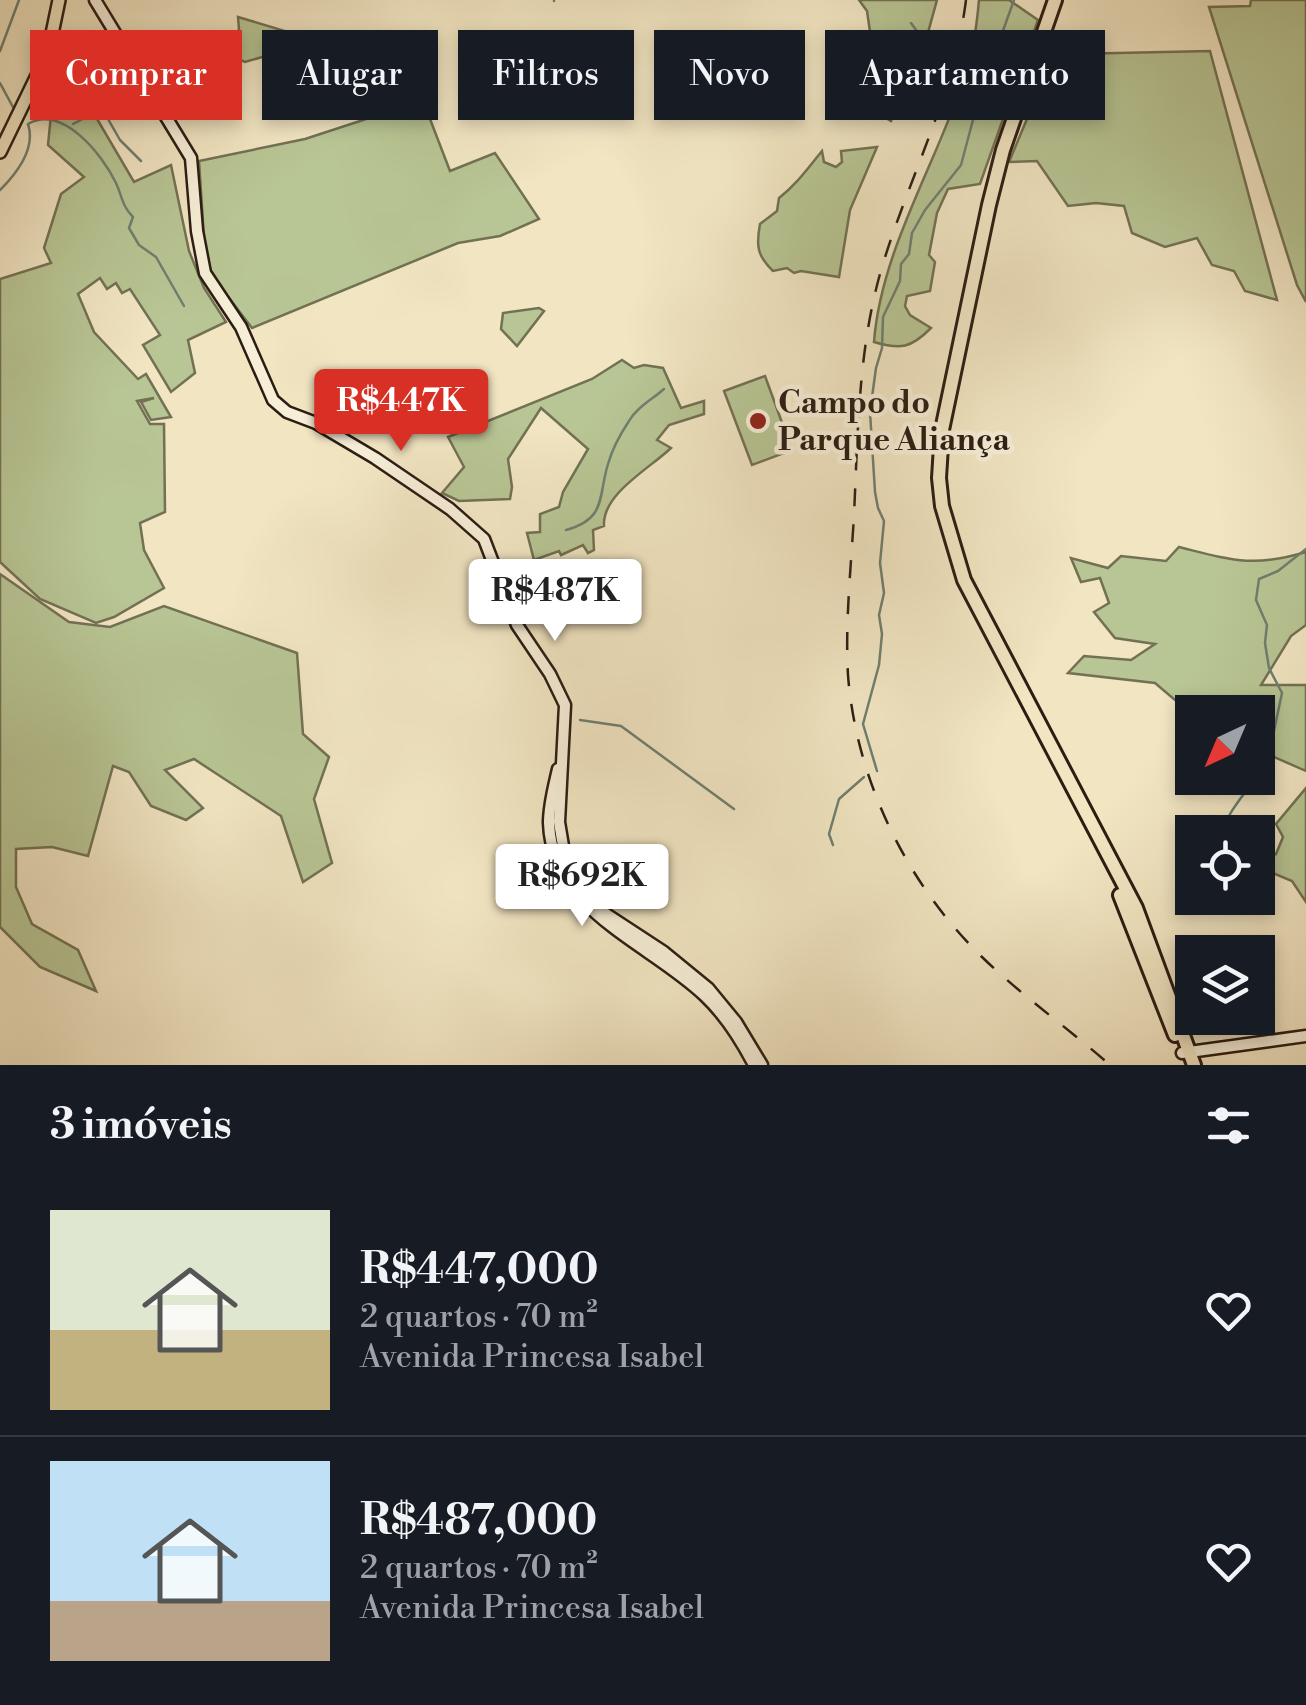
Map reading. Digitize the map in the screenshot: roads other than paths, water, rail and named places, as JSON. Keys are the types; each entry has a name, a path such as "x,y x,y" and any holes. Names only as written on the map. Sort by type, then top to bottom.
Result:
{"highway":[{"path":"1052,0 978,238 942,405 940,478 950,538 964,580 1046,749 1136,908 1188,1059"}],"main road":[{"path":"0,152 48,53 59,0"},
{"path":"96,0 191,158 205,273 241,328 273,400 287,412 375,458 450,509 484,539 517,625 565,704 559,822 564,852 576,880 606,914 664,952 708,988 736,1022 762,1065"},
{"path":"563,748 549,826 558,858 574,890 603,921 703,994 731,1026 754,1065"},
{"path":"1188,1059 1306,1036"}],"waterway":[{"path":"0,51 19,0"},
{"path":"1003,30 1014,0"},
{"path":"911,23 916,30"},
{"path":"0,83 14,109"},
{"path":"73,124 100,110 104,112 120,140 141,161"},
{"path":"0,190 27,151 28,124 41,120 67,126 91,146 110,171 133,217 129,228 139,245 156,257 184,306"},
{"path":"877,771 863,724 879,665 882,634 879,615 884,593 880,563 884,521 875,492 870,412 882,348 883,317 900,281 901,264 909,254 912,233 961,165 973,120"},
{"path":"566,530 595,513 610,459 623,431 636,412 664,389"},
{"path":"1275,726 1282,693 1269,668 1267,625 1256,600 1259,579 1278,571 1306,549"},
{"path":"580,720 621,726 734,809"},
{"path":"833,845 829,834 839,799 864,777"},
{"path":"1230,815 1243,795"}],"railway":[{"path":"966,0 952,69 882,267 868,328 858,421 848,615 848,675 853,714 874,791 890,828 931,897 982,957 1110,1065"}],"place":[{"name":"Campo do Parque Aliança","path":"758,421"}]}
